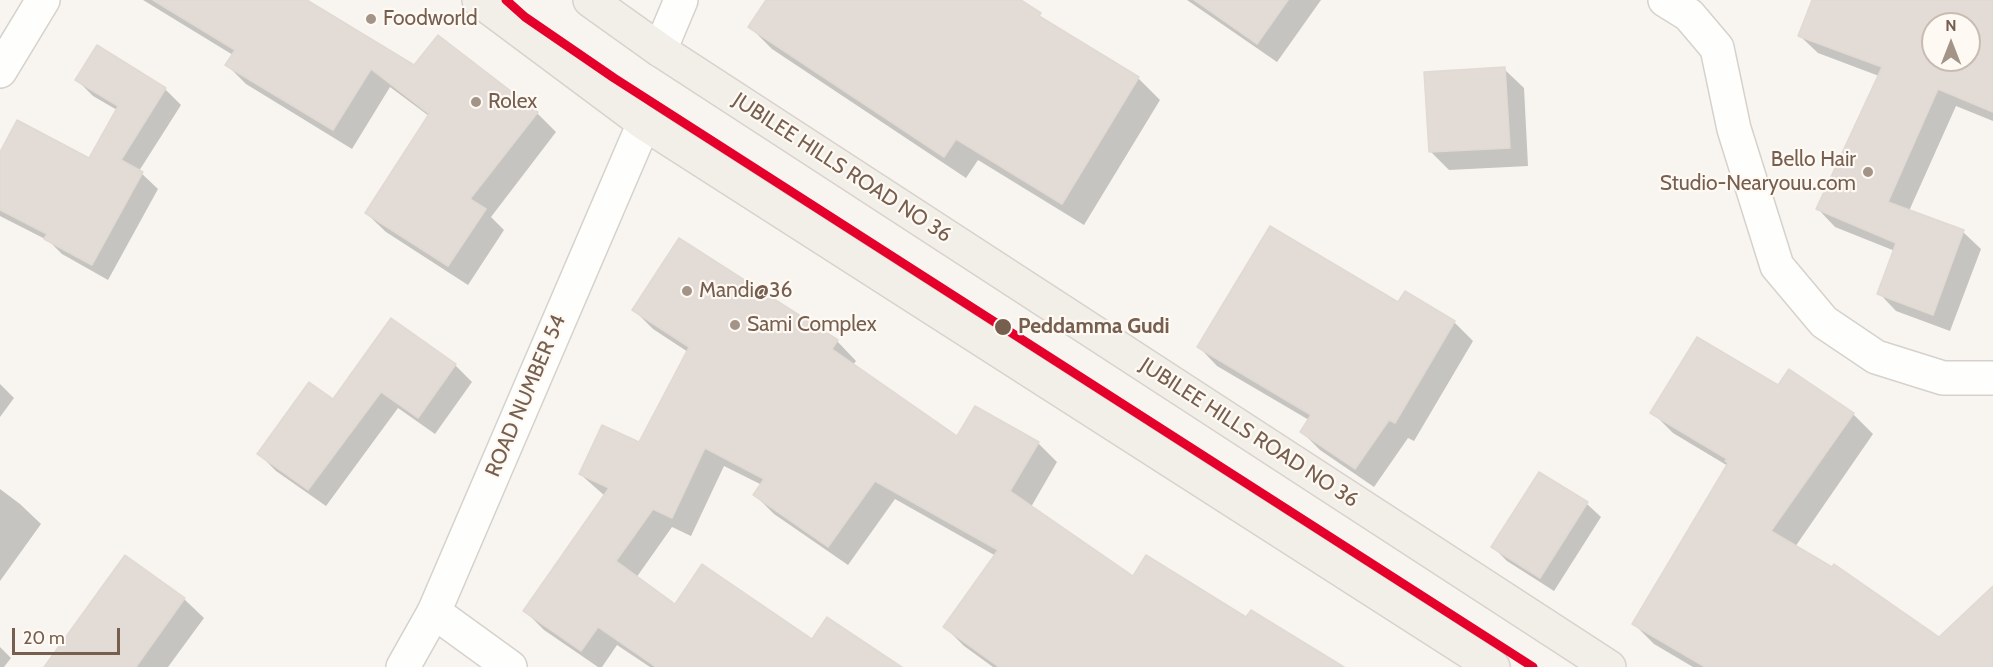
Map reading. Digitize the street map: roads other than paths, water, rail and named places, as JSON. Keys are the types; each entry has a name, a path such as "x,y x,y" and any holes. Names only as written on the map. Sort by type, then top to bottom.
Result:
{"main road":[{"path":"479,0 644,123 1493,667"},
{"name":"JUBILEE HILLS ROAD NO 36","path":"590,0 660,50 1593,662"}],"street":[{"path":"0,71 43,0"},
{"path":"660,50 681,0"},
{"path":"1665,0 1689,15 1717,48 1734,129 1777,266 1824,322 1876,357 1942,378 1993,378"},
{"name":"ROAD NUMBER 54","path":"403,667 434,612 644,123"},
{"path":"434,612 510,667"}],"place":[{"name":"Foodworld","path":"371,19"},
{"name":"Rolex","path":"476,102"},
{"name":"Bello Hair Studio-Nearyouu.com","path":"1868,172"},
{"name":"Mandi@36","path":"687,291"},
{"name":"Sami Complex","path":"735,325"},
{"name":"Peddamma Gudi","path":"1003,327"}]}
